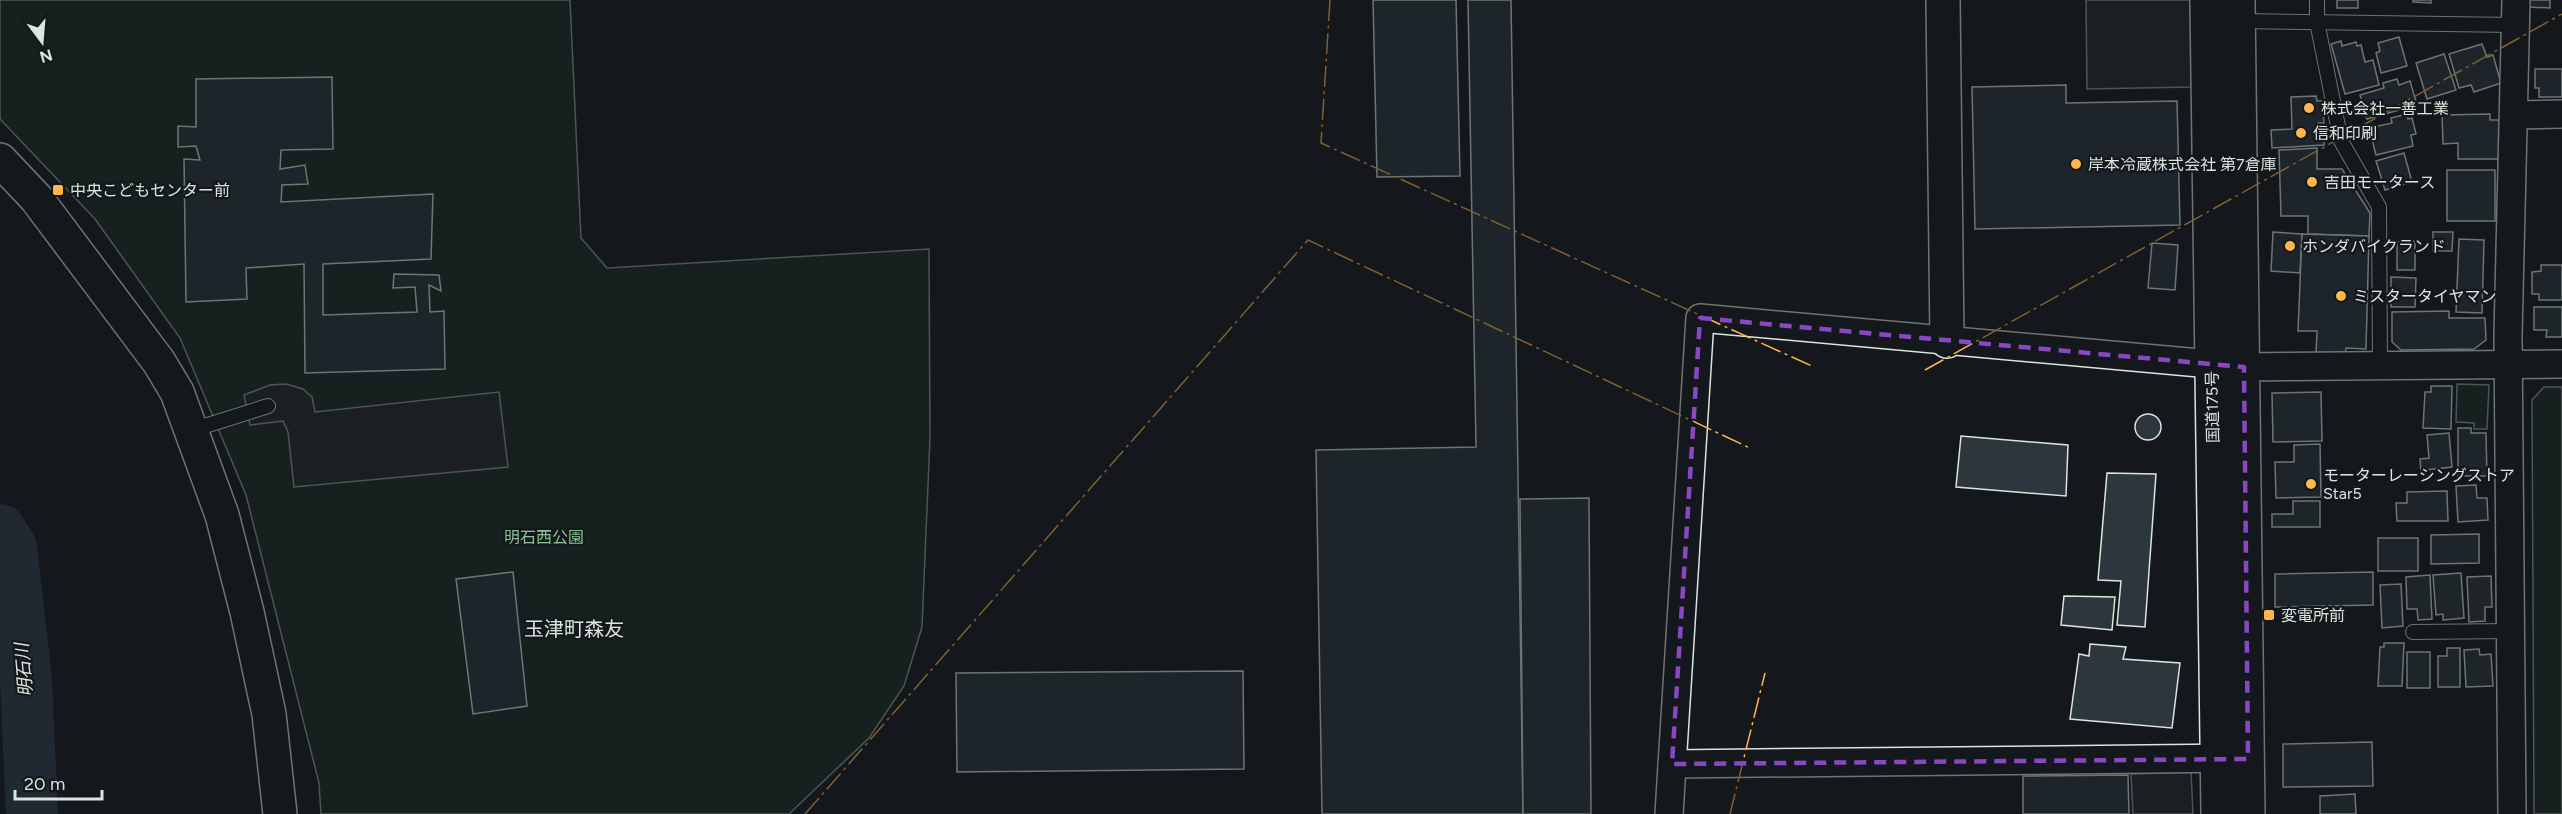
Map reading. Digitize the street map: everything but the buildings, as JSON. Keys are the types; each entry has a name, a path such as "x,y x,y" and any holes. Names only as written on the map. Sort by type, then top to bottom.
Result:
{"main road":[{"path":"1943,0 1947,341"},
{"name":"国道175号","path":"2223,13 2211,364 2232,757 2248,814"},
{"name":"国道175号","path":"2218,814 2232,757 2244,367 2223,13"},
{"path":"0,160 36,198 159,362 177,392 222,515 248,612 269,714 280,814"}],"street":[{"path":"2512,814 2510,363 2516,12"},
{"path":"2514,115 2562,114"},
{"path":"1669,814 1700,318 2244,367 2562,364"},
{"path":"1672,764 2232,757"}],"lane":[{"path":"2317,0 2317,22 2342,141 2379,207 2379,364"},
{"path":"2223,13 2317,22 2516,12"},
{"path":"192,430 268,406"},
{"path":"2413,632 2511,631"}],"highlighted area":[{"path":"1700,318 2244,367 2248,759 1672,764"}],"green space":[{"name":"明石西公園","path":"0,0 570,0 581,238 607,268 929,249 930,438 922,627 904,686 869,738 789,814 321,814 319,783 246,495 180,338 95,219 0,119"},
{"path":"2457,384 2489,385 2487,429 2474,429 2474,423 2456,422"},
{"path":"2544,387 2562,387 2562,814 2534,814 2532,400"}],"shaded area":[{"path":"2086,0 2190,0 2191,87 2087,89"},
{"path":"286,384 303,389 312,397 315,412 499,392 508,467 294,487 288,432 283,421 250,425 244,395 270,385"},
{"path":"2191,772 2193,814 2133,814 2131,774"}],"waterway":[{"name":"明石川","path":"0,530 11,548 26,680 32,814"}],"power":[{"path":"1330,0 1321,143 1814,367"},
{"path":"1925,370 2562,14"},
{"path":"805,814 1308,240 1752,449"},
{"path":"1730,814 1765,673"}],"place":[{"name":"株式会社一善工業","path":"2309,108"},
{"name":"信和印刷","path":"2301,133"},
{"name":"岸本冷蔵株式会社 第7倉庫","path":"2076,164"},
{"name":"吉田モータース","path":"2312,182"},
{"name":"中央こどもセンター前","path":"58,190"},
{"name":"ホンダバイクランド","path":"2290,246"},
{"name":"ミスタータイヤマン","path":"2341,296"},
{"name":"モーターレーシングストア Star5","path":"2311,484"},
{"name":"変電所前","path":"2269,615"}],"district":[{"name":"玉津町森友","path":"574,629"}]}
